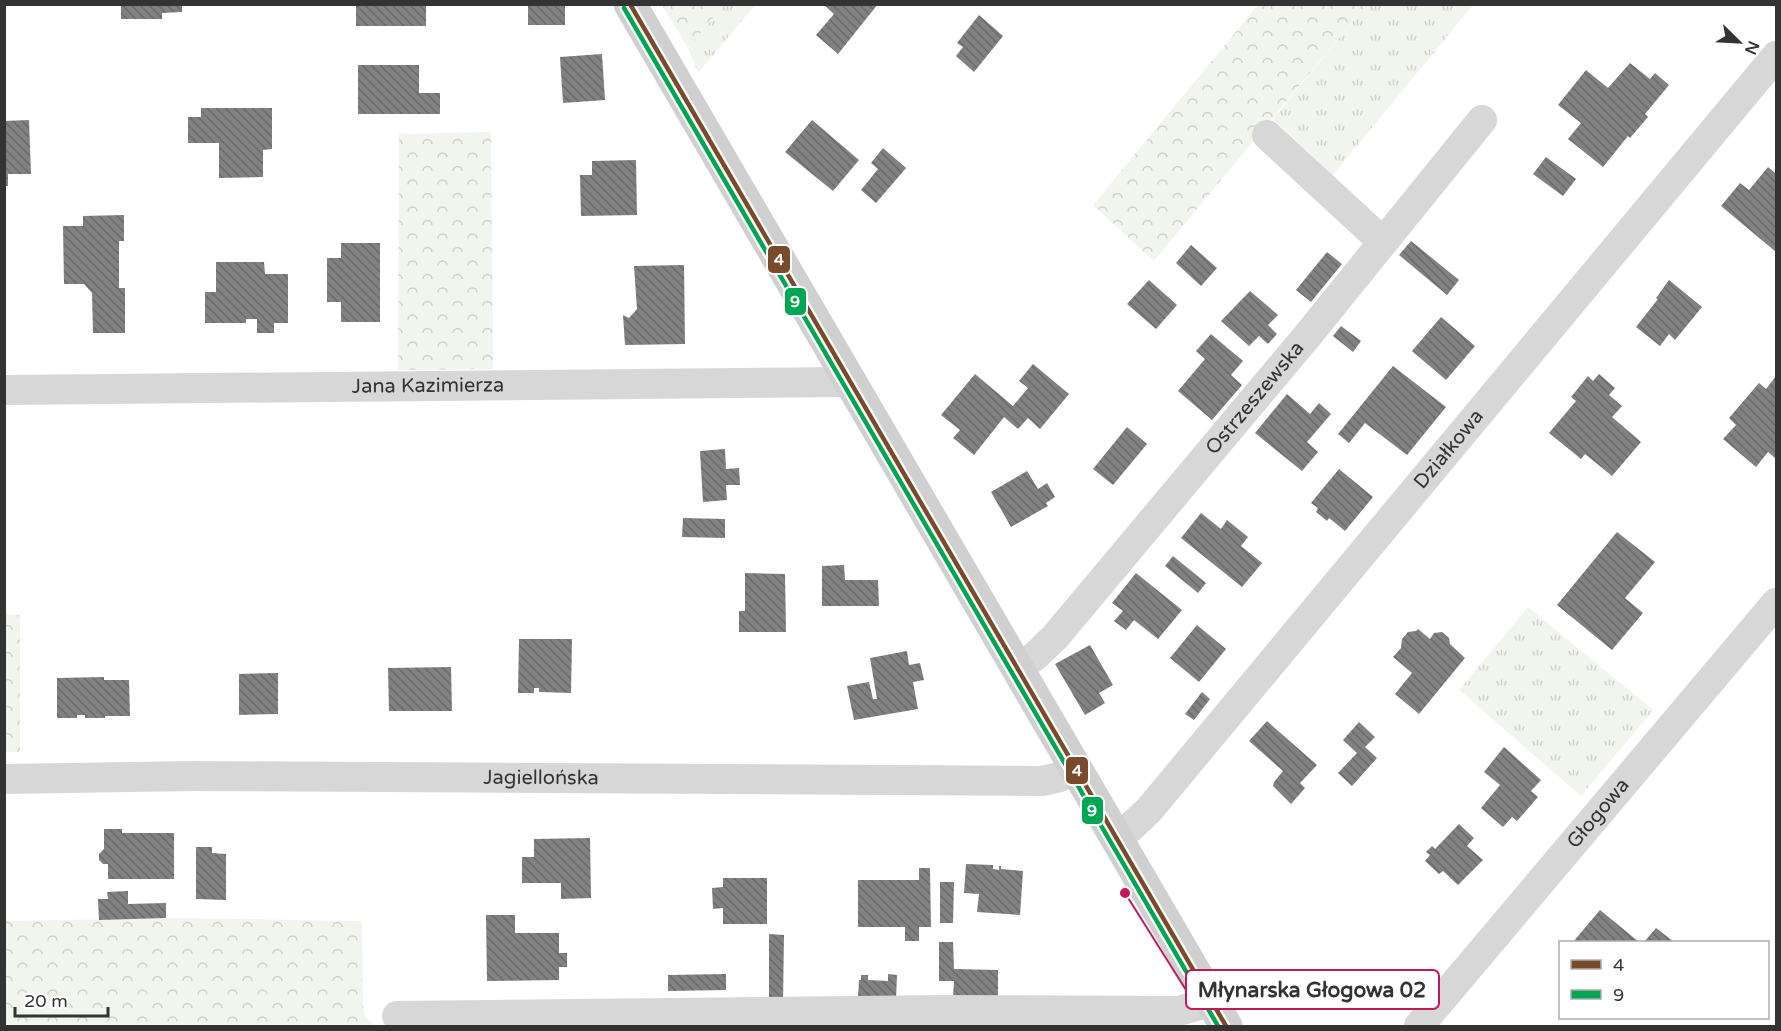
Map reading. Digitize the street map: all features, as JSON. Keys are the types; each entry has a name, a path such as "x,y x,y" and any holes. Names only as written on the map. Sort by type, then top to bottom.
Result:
{"street":[{"path":"630,4 1219,1014"},
{"name":"Działkowa","path":"1117,840 1149,810 1776,56"},
{"name":"Ostrzeszewska","path":"1018,668 1034,657 1055,637 1308,336 1482,120"},
{"path":"1267,135 1383,242"},
{"name":"Jana Kazimierza","path":"4,390 852,382"},
{"name":"Głogowa","path":"1419,1026 1776,603"},
{"name":"Jagiellońska","path":"4,779 204,776 1042,780 1060,777 1075,767"},
{"path":"397,1016 944,1010 1178,1011 1219,1014"}],"green space":[{"path":"662,5 724,5 688,48"},
{"path":"724,5 755,5 698,73 688,48"},
{"path":"1258,5 1366,5 1154,261 1093,205"},
{"path":"1366,5 1473,5 1333,175 1273,119"},
{"path":"491,132 493,369 398,370 399,134"},
{"path":"1528,607 1653,710 1581,796 1459,690"},
{"path":"5,614 20,615 20,752 5,752"},
{"path":"181,918 362,921 364,1015 375,1026 5,1026 4,921"}],"building":[{"path":"121,4 182,4 182,12 162,13 162,19 121,19"},
{"path":"356,4 426,4 426,26 356,26"},
{"path":"528,4 565,4 565,25 528,25"},
{"path":"823,4 878,4 838,54 816,35 834,14"},
{"path":"979,15 1003,36 974,72 956,56 963,47 957,43"},
{"path":"602,54 605,100 563,103 560,57"},
{"path":"1630,63 1650,79 1655,73 1669,85 1645,114 1648,117 1630,138 1628,136 1603,167 1568,139 1581,123 1558,105 1586,70 1608,88"},
{"path":"358,65 419,65 419,93 440,93 440,114 358,114"},
{"path":"201,108 272,108 272,149 263,150 263,177 219,178 219,143 188,143 188,117 201,117"},
{"path":"29,120 31,174 8,174 8,186 4,186 4,121"},
{"path":"812,120 859,160 833,191 785,152"},
{"path":"883,148 906,168 876,203 861,190 878,169 871,163"},
{"path":"1546,157 1576,179 1563,196 1533,174"},
{"path":"636,160 637,215 581,216 580,175 592,175 592,161"},
{"path":"1768,167 1776,174 1776,252 1721,206 1740,183 1749,190"},
{"path":"124,215 124,241 119,241 119,288 125,288 125,333 93,333 92,293 84,284 64,284 63,226 83,226 83,216"},
{"path":"1411,241 1459,280 1447,295 1399,255"},
{"path":"341,243 380,243 380,322 341,322 341,302 327,302 327,258 341,258"},
{"path":"1191,245 1217,268 1201,286 1176,263"},
{"path":"1327,252 1342,264 1311,302 1296,290"},
{"path":"216,262 264,262 265,274 288,274 288,323 274,323 274,333 257,333 257,319 246,319 246,323 205,323 205,292 216,292"},
{"path":"684,265 685,344 625,345 623,315 629,318 637,309 634,266"},
{"path":"1149,280 1177,305 1156,329 1127,304"},
{"path":"1669,280 1702,307 1675,340 1669,334 1660,346 1636,327 1658,299 1656,298"},
{"path":"1250,291 1278,315 1268,325 1277,334 1268,344 1259,336 1249,346 1221,321"},
{"path":"1441,317 1475,346 1446,380 1412,351"},
{"path":"1341,326 1361,341 1353,352 1333,336"},
{"path":"1211,334 1243,361 1231,375 1242,385 1212,420 1178,391 1205,359 1196,351"},
{"path":"1033,364 1069,394 1040,429 1028,418 1018,429 1004,417 974,455 953,438 960,430 941,415 975,374 1013,406 1028,388 1019,381"},
{"path":"1393,366 1446,407 1407,455 1365,423 1349,443 1338,434"},
{"path":"1599,374 1615,388 1609,395 1622,406 1612,417 1641,442 1612,476 1585,454 1581,459 1549,433 1576,401 1571,397 1588,376 1593,381"},
{"path":"1776,376 1776,459 1768,452 1756,467 1723,439 1736,425 1729,418 1759,383 1766,389"},
{"path":"1287,394 1310,414 1319,403 1331,414 1307,442 1318,452 1302,471 1255,433"},
{"path":"1127,427 1147,444 1113,485 1093,469"},
{"path":"725,449 726,469 739,468 740,485 726,485 727,500 703,502 700,451"},
{"path":"1339,469 1373,497 1345,531 1329,518 1327,521 1316,512 1318,508 1311,503"},
{"path":"1027,471 1038,489 1047,483 1055,497 1046,503 1048,506 1011,527 991,492"},
{"path":"1201,513 1221,529 1227,520 1248,537 1241,546 1262,563 1242,587 1181,538"},
{"path":"683,518 725,519 725,538 682,537"},
{"path":"1617,532 1655,562 1625,598 1643,613 1612,650 1557,605"},
{"path":"1173,556 1206,583 1198,593 1165,566"},
{"path":"844,565 845,580 878,580 879,606 822,606 822,566"},
{"path":"745,573 785,574 786,632 739,632 739,611 745,611"},
{"path":"1136,573 1182,610 1158,639 1134,620 1126,630 1114,621 1123,611 1112,603"},
{"path":"1197,625 1226,649 1199,682 1170,658"},
{"path":"1418,629 1430,639 1434,633 1442,632 1449,638 1450,644 1465,658 1419,714 1395,694 1412,673 1393,657 1401,648 1402,639 1408,632"},
{"path":"519,639 572,639 571,693 539,692 539,688 534,688 534,693 518,693"},
{"path":"1090,645 1113,685 1099,693 1105,703 1085,715 1055,664"},
{"path":"907,651 909,665 920,663 924,680 913,682 918,709 854,720 847,686 869,682 873,699 877,699 870,658"},
{"path":"451,667 452,711 389,711 388,668"},
{"path":"278,673 278,714 239,715 239,674"},
{"path":"104,677 104,680 129,680 130,716 85,718 85,715 77,715 77,718 57,718 57,678"},
{"path":"1202,692 1210,699 1194,720 1185,714"},
{"path":"1267,721 1317,765 1300,783 1305,788 1291,804 1273,786 1283,771 1249,741"},
{"path":"1359,722 1375,737 1365,747 1377,758 1352,786 1338,773 1357,753 1343,740"},
{"path":"1504,747 1541,780 1531,791 1538,797 1517,821 1512,817 1503,827 1481,808 1500,785 1484,772"},
{"path":"1459,824 1474,838 1467,846 1483,860 1458,885 1443,871 1439,874 1425,861 1430,855 1426,852 1432,846 1435,849"},
{"path":"104,829 122,829 122,833 174,833 174,879 108,879 108,864 103,864 99,860 99,854 104,849"},
{"path":"590,838 591,898 561,899 561,883 522,883 522,857 534,857 534,839"},
{"path":"196,847 212,847 212,853 226,854 226,900 196,899"},
{"path":"966,864 993,865 993,869 999,870 1001,866 1001,869 1023,871 1020,915 977,912 979,894 964,893"},
{"path":"919,868 930,868 931,927 919,927 919,941 905,941 905,927 858,927 858,880 919,880"},
{"path":"723,878 767,878 767,924 723,924 723,908 713,909 712,888 723,887"},
{"path":"940,882 954,882 953,923 940,923"},
{"path":"128,891 128,904 166,903 166,918 99,920 98,899 108,899 107,892"},
{"path":"1600,910 1638,941 1574,941"},
{"path":"486,915 515,915 515,933 559,933 559,953 567,953 567,967 559,967 559,980 487,981"},
{"path":"1656,928 1673,941 1645,941"},
{"path":"769,934 784,935 783,1002 769,1002"},
{"path":"939,942 953,942 954,969 998,970 998,999 953,998 954,981 939,981"},
{"path":"726,974 726,990 668,991 668,975"},
{"path":"888,974 897,975 896,999 858,997 861,975 868,975 868,980 888,981"}],"transit line":[{"name":"4","path":"630,4 1226,1026"},
{"name":"9","path":"624,8 1218,1026"}],"place":[{"name":"Młynarska Głogowa 02","path":"1125,893"}]}
